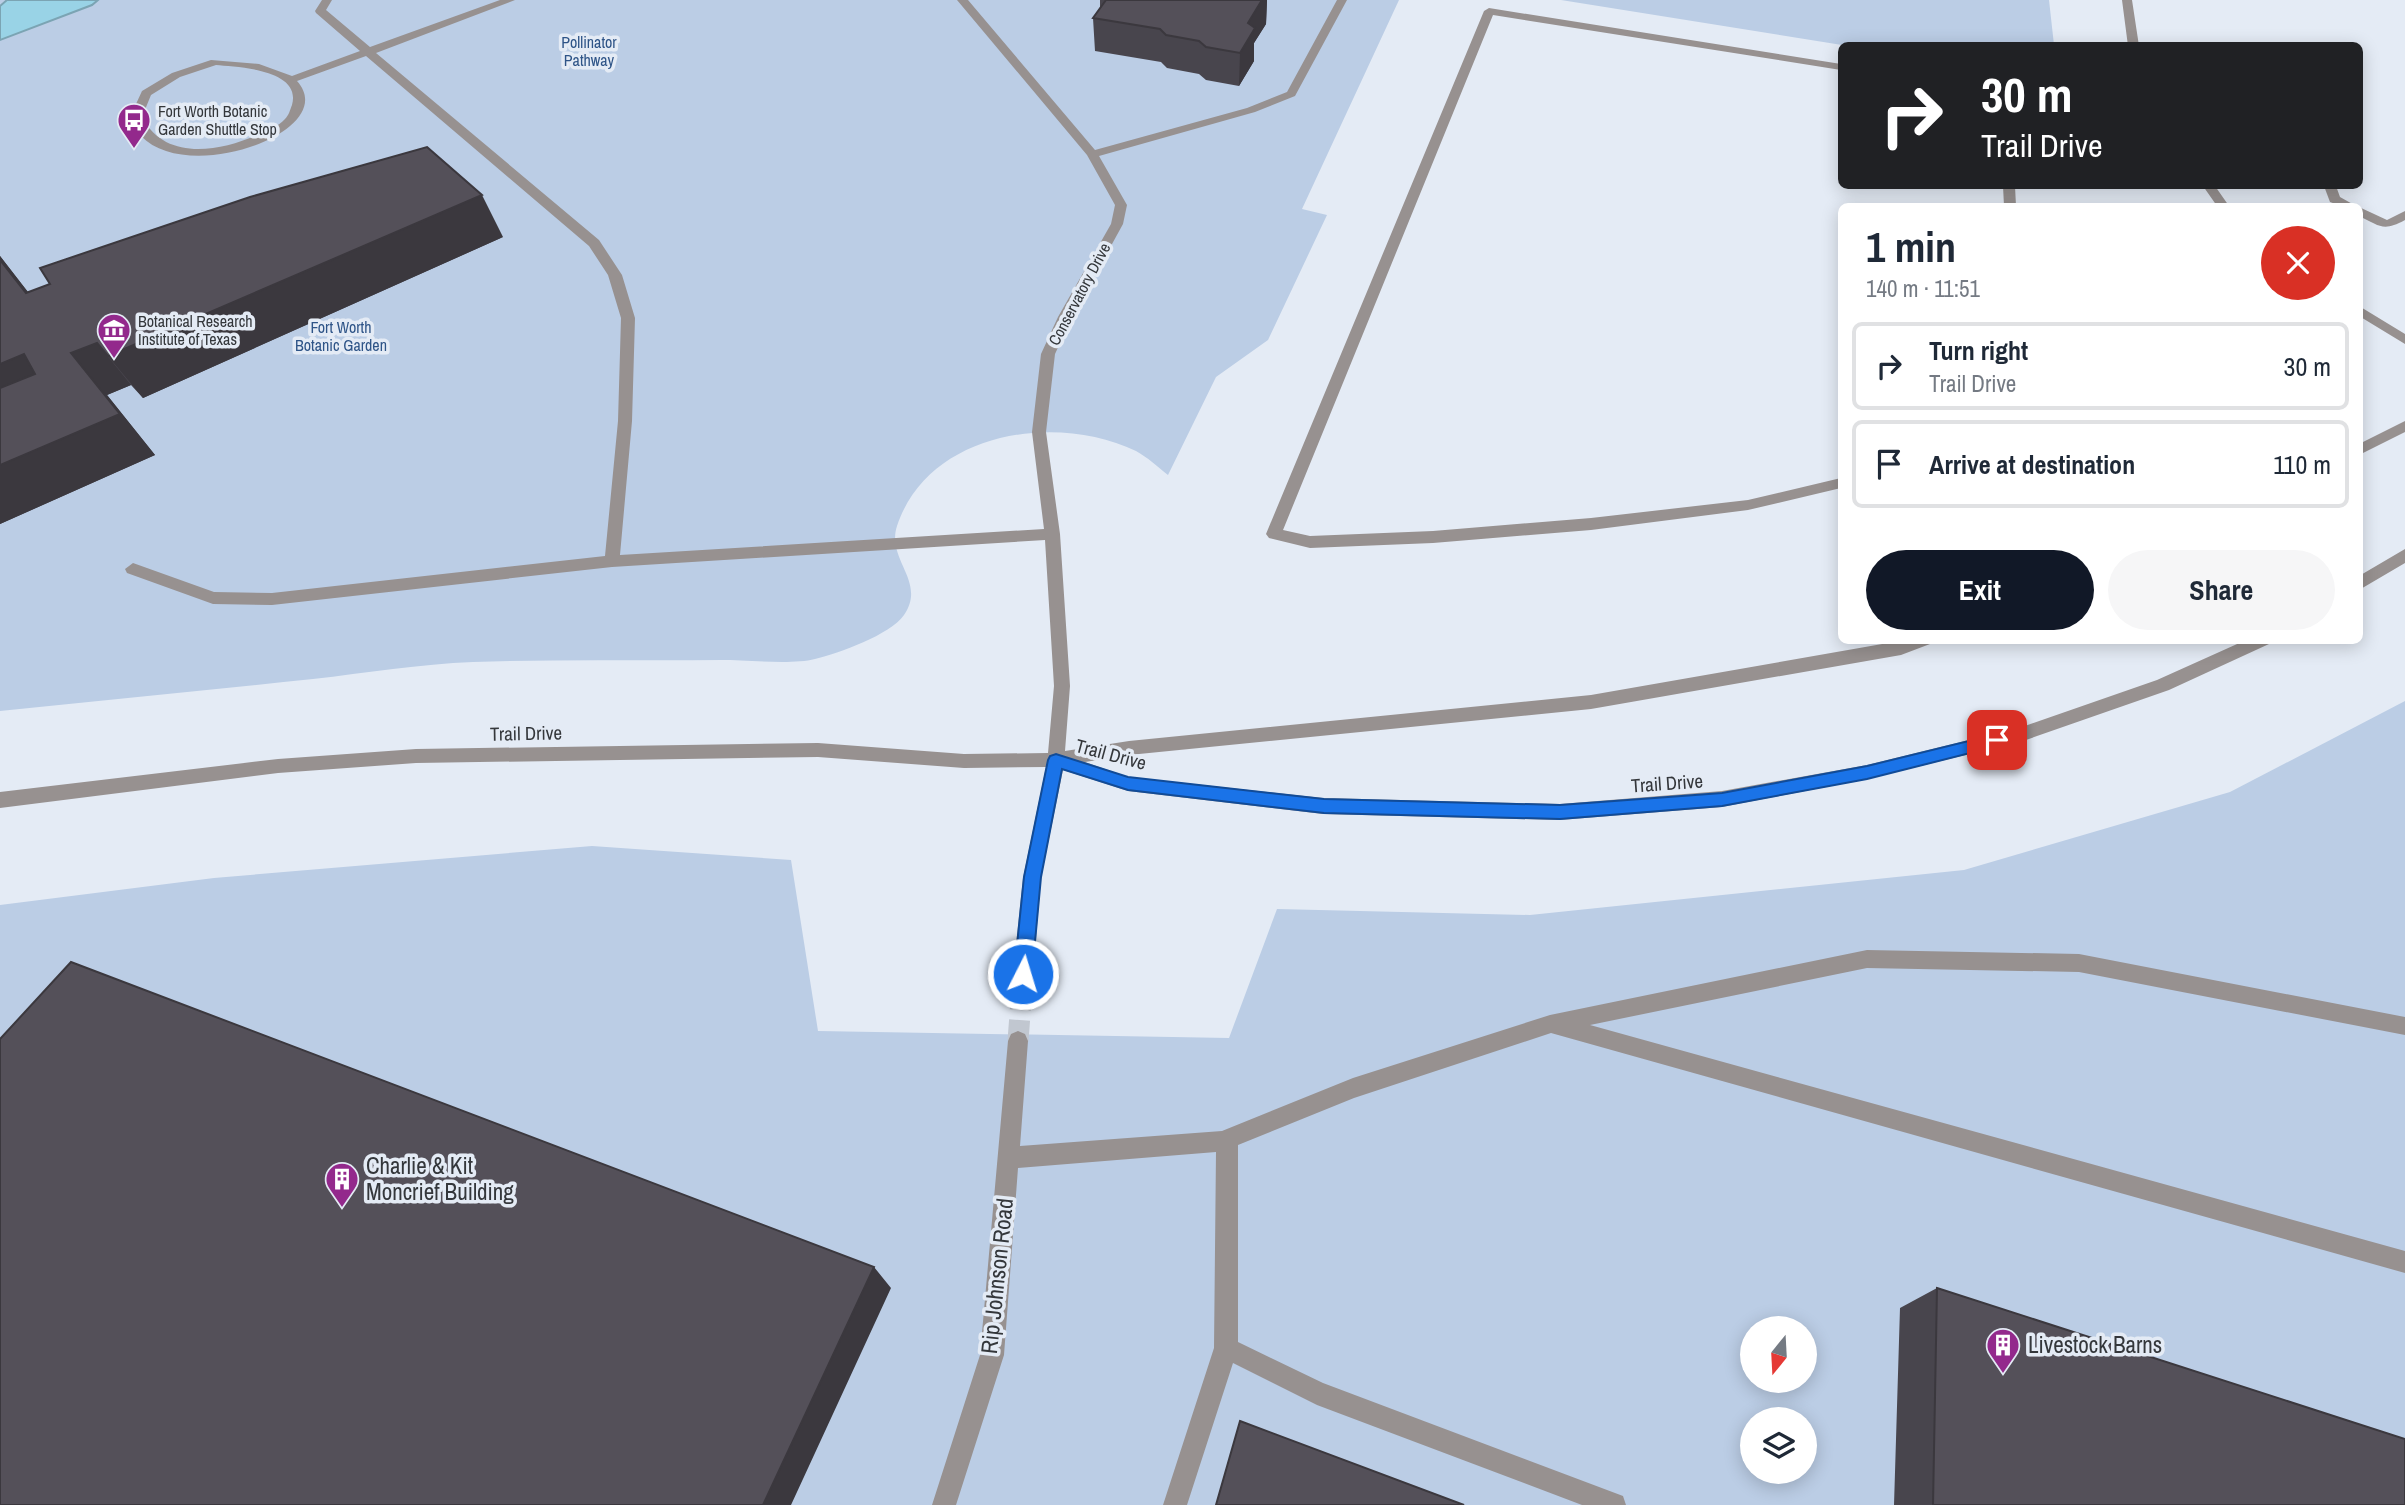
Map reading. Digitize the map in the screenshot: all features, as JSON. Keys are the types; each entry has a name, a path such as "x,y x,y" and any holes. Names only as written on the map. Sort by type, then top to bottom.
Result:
{"street":[{"path":"327,0 320,11 594,243 615,275 628,318 625,421 612,561"},
{"path":"290,80 295,84 299,98 293,118 275,132 243,148 206,154 178,151 146,135 136,117 146,93 176,75 215,62 253,64 290,80 510,0"},
{"name":"Conservatory Drive","path":"962,0 1092,154 1121,205 1117,224 1065,317 1048,354 1039,432 1052,534 1062,686 1056,760"},
{"path":"1092,154 1251,110 1291,94 1342,0"},
{"path":"2127,0 2133,42"},
{"path":"1838,67 1489,11 1274,534 1310,542 1433,537 1591,524 1748,505 1838,485"},
{"path":"2331,189 2334,199 2343,203"},
{"path":"2363,213 2386,225 2405,215"},
{"path":"2363,313 2405,340"},
{"path":"2363,448 2405,426"},
{"path":"133,569 213,598 272,599 612,561 1052,534"},
{"path":"2363,581 2405,555"},
{"name":"Trail Drive","path":"0,800 278,766 416,756 818,750 964,761 1056,760 1129,748 1591,702 1901,649 1914,644"},
{"name":"Trail Drive","path":"1056,760 1128,784 1324,806 1560,812 1722,799 1867,772 2023,734 2163,685 2254,644"},
{"path":"1023,974 1032,877 1056,760"},
{"path":"1008,1158 1223,1141 1353,1088 1550,1024 1867,959 2079,963 2405,1026"},
{"path":"1550,1024 2405,1262"},
{"name":"Rip Johnson Road","path":"944,1505 992,1355 1018,1041"},
{"path":"1175,1505 1227,1348 1227,1139"},
{"path":"1227,1348 1317,1392 1614,1505"}],"green space":[{"name":"Fort Worth Botanic Garden","path":"0,0 1399,0 1302,209 1327,215 1268,340 1216,377 1168,475 1136,451 1104,439 1069,433 1033,433 998,439 965,451 936,469 913,494 897,526 895,538 909,581 910,603 897,622 876,636 837,652 805,661 566,660 453,663 0,711"},
{"path":"1561,0 2049,0 2054,42 1838,42 1838,44"},
{"path":"2405,701 2405,1505 0,1505 0,905 214,878 592,846 791,860 818,1031 1229,1038 1277,909 1530,915 1964,870 2230,792"}],"shaded area":[{"path":"7,0 98,0 92,5 0,40 0,6"}],"building":[{"path":"1106,0 1262,0 1248,23 1255,28 1240,53 1206,47 1199,41 1166,35 1160,29 1093,18"},
{"path":"427,147 482,195 108,356 97,343 71,353 120,414 0,465 0,388 35,374 24,354 0,364 0,260 26,293 50,284 40,268 250,197"},
{"name":"Charlie & Kit Moncrief Building","path":"71,962 874,1267 763,1505 0,1505 0,1039"},
{"name":"Livestock Barns","path":"1937,1288 2405,1439 2405,1505 1933,1505"},
{"path":"1240,1421 1464,1505 1216,1505"}],"tunnel":[{"path":"1018,1041 1023,974"}],"place":[{"name":"Fort Worth Botanic Garden Shuttle Stop","path":"134,150"},
{"name":"Botanical Research Institute of Texas","path":"114,360"},
{"name":"Charlie & Kit Moncrief Building","path":"342,1209"},
{"name":"Livestock Barns","path":"2003,1375"}],"route":[{"path":"1023,974 1032,877 1056,760 1128,784 1324,806 1560,812 1722,799 1867,772 1997,740"}],"park label":[{"name":"Pollinator Pathway","path":"589,51"}]}
